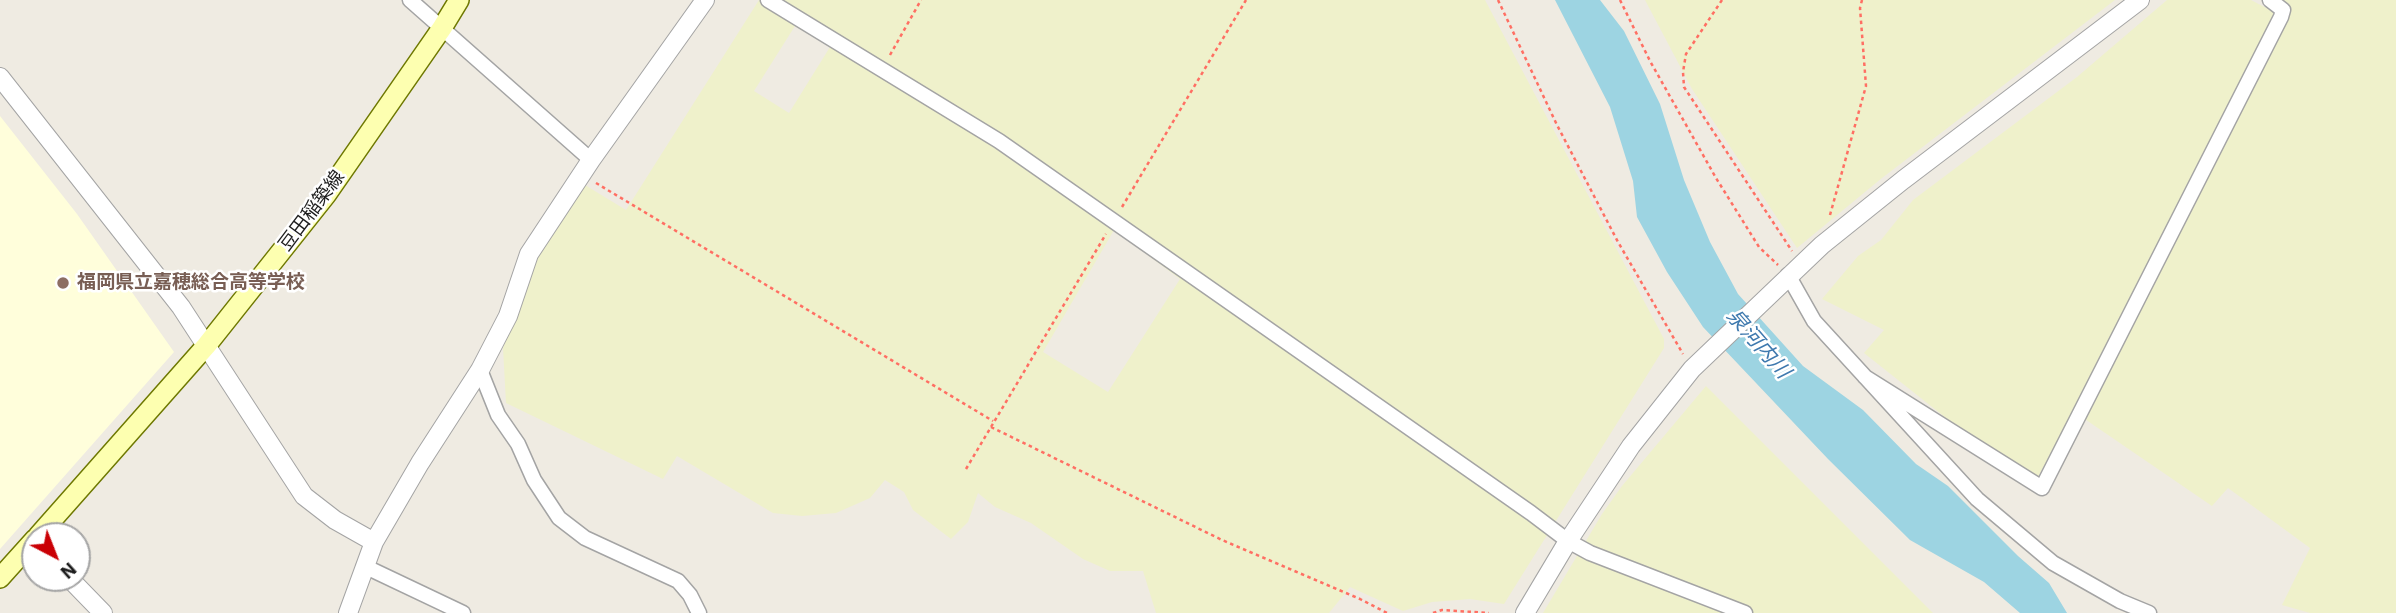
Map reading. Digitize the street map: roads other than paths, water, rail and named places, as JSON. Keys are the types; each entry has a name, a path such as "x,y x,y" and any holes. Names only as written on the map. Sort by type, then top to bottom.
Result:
{"main road":[{"name":"豆田稲築線","path":"52,522 206,346 326,195 459,0"},
{"name":"豆田稲築線","path":"0,579 21,556"}],"street":[{"path":"410,0 586,167"},
{"path":"348,613 374,542 420,463 480,370 508,316 529,254 586,167 705,0"},
{"path":"768,0 999,141 1568,541 1590,553 1745,613"},
{"path":"1525,613 1568,541 1631,446 1696,366 1822,245 2140,0"},
{"path":"1865,377 2042,488 2281,17 2283,10 2270,0"},
{"path":"0,77 181,307 304,496 335,520 374,542"},
{"path":"1794,269 1814,321 1977,499 2053,563 2120,601 2149,613"},
{"path":"480,370 498,415 518,444 534,480 559,517 585,538 678,581 691,595 699,613"},
{"path":"364,566 463,613"},
{"path":"83,592 103,613"}],"water":[{"name":"泉河内川","path":"1555,0 1600,0 1624,31 1660,104 1684,180 1710,242 1738,294 1803,366 1863,410 1916,464 1948,486 2049,583 2067,613 2020,613 1984,582 1910,540 1828,459 1703,327 1667,272 1637,217 1633,181 1610,107"}],"place":[{"name":"福岡県立嘉穂総合高等学校","path":"63,283"}]}
